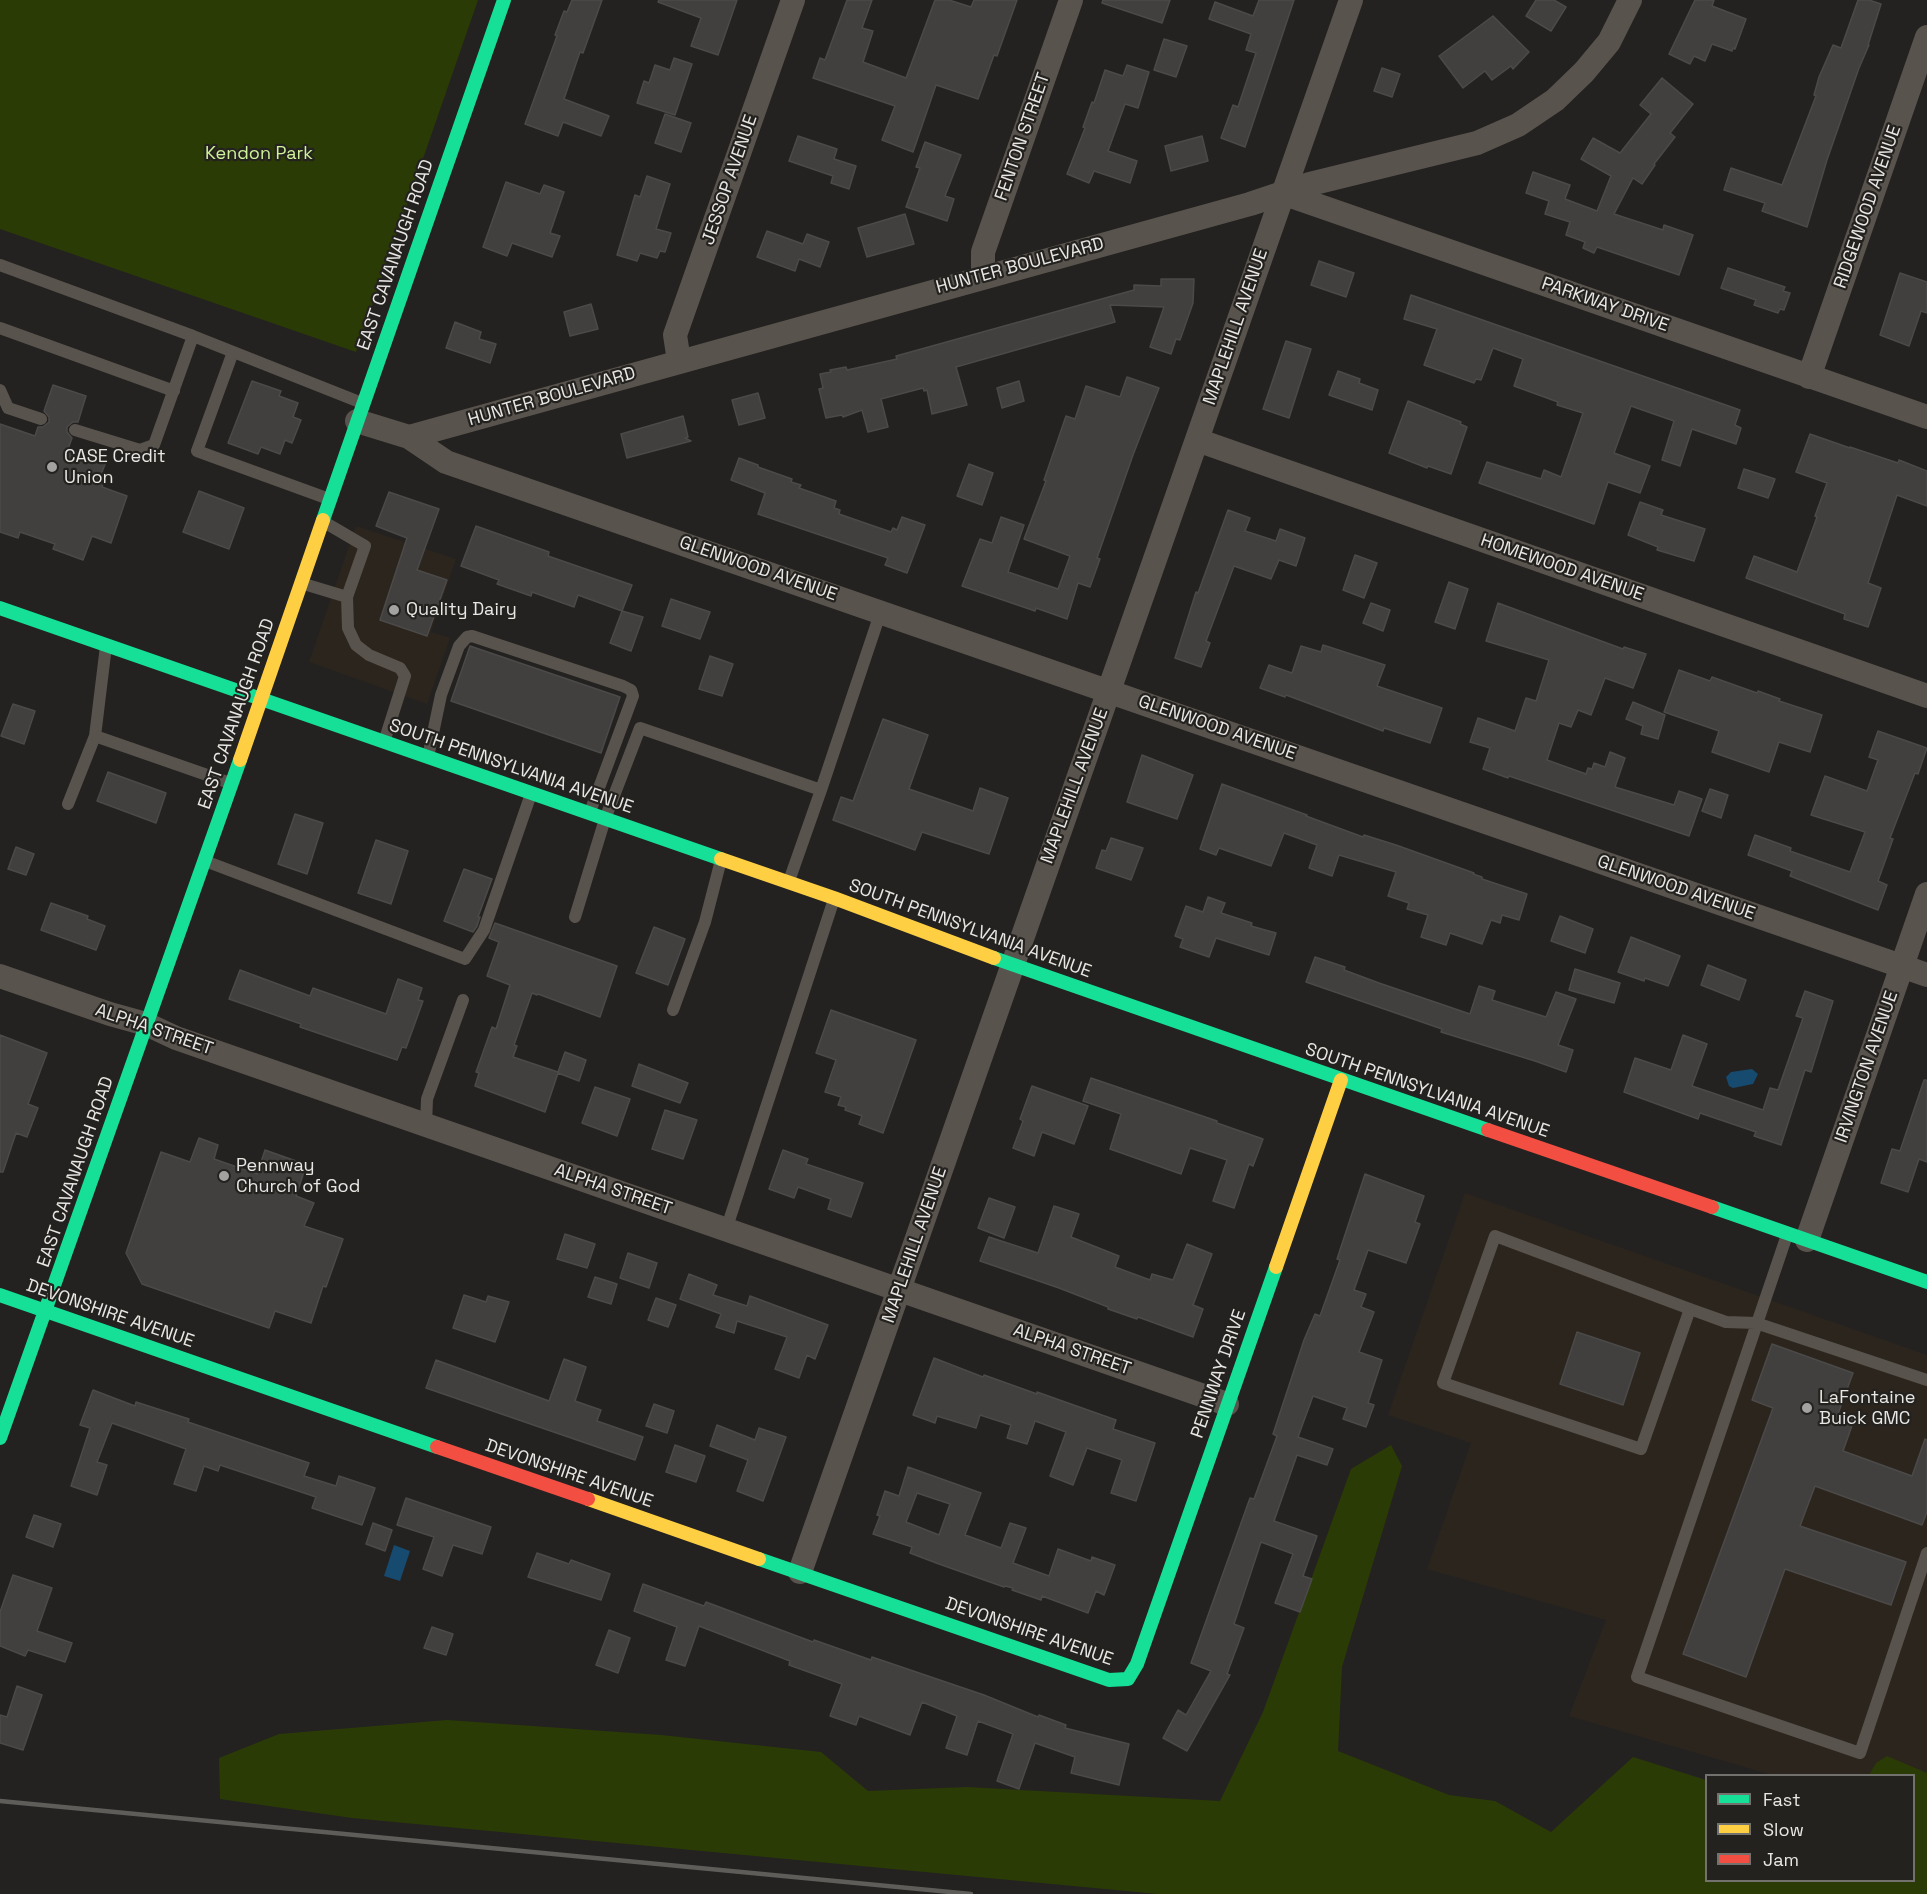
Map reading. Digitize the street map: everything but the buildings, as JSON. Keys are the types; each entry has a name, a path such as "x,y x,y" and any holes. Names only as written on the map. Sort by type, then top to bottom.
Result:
{"street":[{"name":"EAST CAVANAUGH ROAD","path":"0,1438 261,699 504,0"},
{"name":"JESSOP AVENUE","path":"679,361 675,335 793,0"},
{"name":"FENTON STREET","path":"983,276 983,252 1071,0"},
{"name":"MAPLEHILL AVENUE","path":"800,1572 1351,0"},
{"name":"HUNTER BOULEVARD","path":"409,437 983,276 1250,204 1310,184 1477,143 1518,125 1555,100 1584,72 1609,42 1630,0"},
{"name":"RIDGEWOOD AVENUE","path":"1809,376 1927,37"},
{"name":"PARKWAY DRIVE","path":"1282,193 1927,417"},
{"path":"360,412 409,437"},
{"name":"GLENWOOD AVENUE","path":"409,437 446,462 1927,975"},
{"name":"HOMEWOOD AVENUE","path":"1197,440 1927,696"},
{"name":"SOUTH PENNSYLVANIA AVENUE","path":"0,608 789,882 1012,965 1927,1282"},
{"name":"IRVINGTON AVENUE","path":"1797,1237 1903,966 1927,894"},
{"name":"ALPHA STREET","path":"0,976 146,1024 176,1038 1227,1404"},
{"name":"PENNWAY DRIVE","path":"1128,1679 1137,1664 1341,1080"},
{"name":"DEVONSHIRE AVENUE","path":"0,1295 1109,1680 1128,1679"}],"lane":[{"path":"0,265 233,352 360,412"},
{"path":"0,328 174,391"},
{"path":"75,430 140,450 154,445 193,336"},
{"path":"233,352 197,451 330,500"},
{"path":"0,390 8,408 41,419"},
{"path":"322,522 365,546 347,597 348,628 356,645 369,655 400,668 405,676 384,742"},
{"path":"301,583 347,597"},
{"path":"789,882 880,611"},
{"path":"428,757 441,695 459,646 467,637 472,636 623,686 631,690 633,696 590,813"},
{"path":"68,804 95,736 106,645"},
{"path":"575,917 605,819 640,728 821,790"},
{"path":"95,736 231,784"},
{"path":"204,861 465,959 484,930 531,793"},
{"path":"673,1010 705,922 721,859"},
{"path":"726,1230 834,898"},
{"path":"426,1125 427,1099 463,1000"},
{"path":"1690,1308 1641,1449 1443,1383 1495,1236 1690,1308 1726,1322 1756,1323 1927,1380"},
{"path":"1797,1237 1756,1323 1637,1677 1860,1753 1927,1553"}],"shaded area":[{"path":"356,526 456,559 431,632 450,638 427,704 309,662"},
{"path":"1465,1193 1927,1355 1927,1821 1915,1774 1769,1774 1569,1716 1606,1620 1427,1569 1471,1443 1388,1415"}],"green space":[{"name":"Kendon Park","path":"0,0 478,0 356,352 0,229"},
{"path":"1391,1445 1402,1466 1342,1667 1338,1751 1449,1795 1495,1801 1551,1832 1633,1757 1705,1780 1705,1882 1915,1882 1915,1774 1870,1774 1876,1763 1887,1756 1927,1773 1927,1894 1158,1894 352,1818 220,1799 219,1758 279,1734 447,1720 661,1735 821,1752 868,1791 967,1787 1220,1801 1263,1712 1351,1469"}],"water":[{"path":"1752,1069 1758,1074 1753,1084 1733,1088 1729,1086 1726,1077 1731,1072"},
{"path":"394,1545 410,1551 400,1581 384,1576"}],"railway":[{"path":"0,1801 971,1894"}],"traffic: fast":[{"path":"323,520 504,0"},
{"path":"0,608 721,859"},
{"path":"0,1438 240,760"},
{"path":"994,958 1488,1130"},
{"path":"1712,1207 1927,1282"},
{"path":"759,1559 1109,1680 1128,1679 1137,1664 1276,1267"},
{"path":"0,1295 437,1447"}],"traffic: slow":[{"path":"240,760 323,520"},
{"path":"721,859 834,898 994,958"},
{"path":"1276,1267 1341,1080"},
{"path":"588,1499 759,1559"}],"traffic: jam":[{"path":"1488,1130 1712,1207"},
{"path":"437,1447 588,1499"}],"place":[{"name":"CASE Credit Union","path":"52,467"},
{"name":"Quality Dairy","path":"394,610"},
{"name":"Pennway Church of God","path":"224,1176"},
{"name":"LaFontaine Buick GMC","path":"1807,1408"}]}
